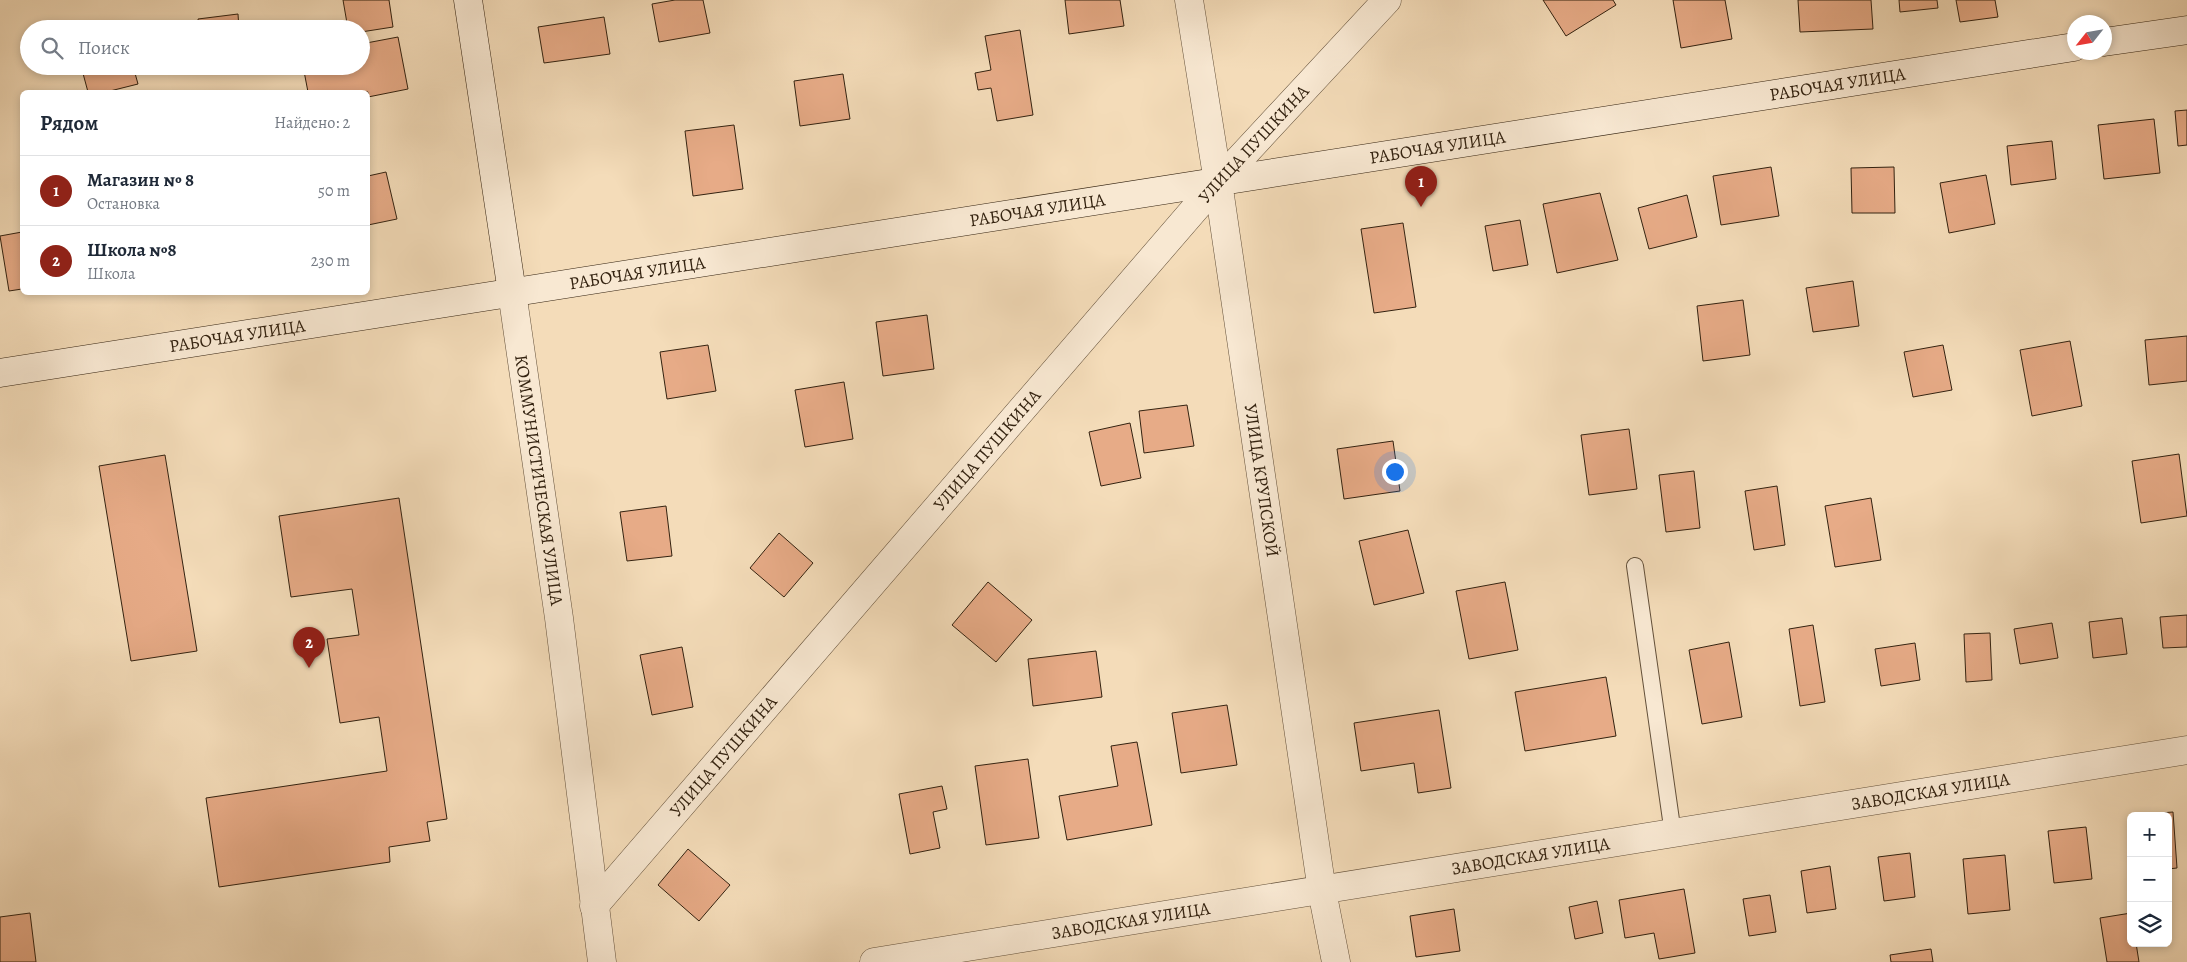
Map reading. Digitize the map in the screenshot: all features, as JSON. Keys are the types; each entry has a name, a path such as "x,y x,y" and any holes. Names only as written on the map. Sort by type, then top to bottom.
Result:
{"street":[{"name":"КОММУНИСТИЧЕСКАЯ УЛИЦА","path":"468,0 559,618 602,962"},
{"name":"УЛИЦА КРУПСКОЙ","path":"1189,0 1218,182 1322,890 1336,962"},
{"name":"УЛИЦА ПУШКИНА","path":"594,906 1218,182 1387,0"},
{"path":"2112,41 2187,30"},
{"name":"РАБОЧАЯ УЛИЦА","path":"0,373 2067,48"},
{"name":"ЗАВОДСКАЯ УЛИЦА","path":"874,962 2187,750"}],"lane":[{"path":"1635,566 1673,834"}],"building":[{"path":"343,0 389,0 393,27 370,31 370,20 346,20"},
{"path":"675,0 703,0 710,33 659,42 652,4"},
{"path":"1065,0 1120,0 1124,26 1069,34"},
{"path":"1543,0 1613,0 1616,5 1566,36"},
{"path":"1673,0 1725,0 1732,39 1681,48"},
{"path":"1798,0 1871,0 1873,29 1800,32"},
{"path":"1899,0 1937,0 1938,8 1900,12"},
{"path":"1956,0 1995,0 1998,17 1960,22"},
{"path":"238,14 238,20 198,20"},
{"path":"604,17 610,54 544,63 538,27"},
{"path":"1020,30 1033,115 997,121 991,88 978,90 975,73 991,70 985,36"},
{"path":"398,37 408,89 370,97 370,90 308,90 305,75 370,75 370,42"},
{"path":"843,74 850,119 800,126 794,81"},
{"path":"83,75 136,75 138,84 114,90 87,90"},
{"path":"2187,110 2187,145 2178,146 2175,111"},
{"path":"2154,119 2160,173 2104,179 2098,125"},
{"path":"734,125 743,189 693,196 685,131"},
{"path":"2052,141 2056,179 2011,185 2007,146"},
{"path":"1771,167 1779,216 1721,225 1713,176"},
{"path":"1894,167 1895,213 1852,213 1851,168"},
{"path":"386,172 397,219 370,225 370,176"},
{"path":"1986,175 1995,224 1949,233 1940,183"},
{"path":"1600,193 1618,260 1557,273 1543,204"},
{"path":"1687,195 1697,237 1649,249 1638,208"},
{"path":"1520,220 1528,265 1493,271 1485,226"},
{"path":"1403,223 1416,307 1374,313 1361,229"},
{"path":"20,232 20,289 9,291 0,236"},
{"path":"1853,281 1859,326 1813,332 1806,288"},
{"path":"1743,300 1750,355 1703,361 1697,306"},
{"path":"927,315 934,369 883,376 876,322"},
{"path":"2187,336 2187,381 2149,385 2145,340"},
{"path":"2070,341 2082,406 2032,416 2020,350"},
{"path":"708,345 716,391 667,399 660,352"},
{"path":"1943,345 1952,390 1913,397 1904,352"},
{"path":"844,382 853,439 805,447 795,390"},
{"path":"1187,405 1194,446 1144,453 1139,411"},
{"path":"1130,423 1141,478 1101,486 1089,432"},
{"path":"1629,429 1637,489 1589,495 1581,435"},
{"path":"1393,441 1400,491 1344,499 1337,449"},
{"path":"2179,454 2187,516 2141,523 2132,461"},
{"path":"165,455 197,651 131,661 99,466"},
{"path":"1694,471 1700,528 1666,532 1659,475"},
{"path":"1777,486 1785,545 1754,550 1745,491"},
{"path":"399,498 447,819 427,822 430,841 389,847 390,862 219,887 206,798 387,771 379,717 340,723 327,639 359,635 352,589 291,597 279,516"},
{"path":"1871,498 1881,560 1835,567 1825,506"},
{"path":"666,506 672,556 627,561 620,512"},
{"path":"1408,530 1424,593 1374,605 1359,541"},
{"path":"779,533 813,563 784,597 750,568"},
{"path":"988,582 1032,620 996,662 952,625"},
{"path":"1505,582 1518,650 1469,659 1456,591"},
{"path":"2187,615 2187,647 2163,648 2160,617"},
{"path":"2122,618 2127,654 2093,658 2089,622"},
{"path":"2052,623 2058,658 2020,664 2014,629"},
{"path":"1813,625 1825,702 1800,706 1789,629"},
{"path":"1990,633 1992,680 1966,682 1964,634"},
{"path":"1729,642 1742,717 1702,724 1689,650"},
{"path":"1915,643 1920,680 1881,686 1875,649"},
{"path":"682,647 693,707 652,715 640,655"},
{"path":"1096,651 1102,697 1033,706 1028,659"},
{"path":"1606,677 1616,736 1525,751 1515,692"},
{"path":"1227,705 1237,765 1181,773 1172,713"},
{"path":"1439,710 1451,788 1418,793 1414,763 1361,771 1354,723"},
{"path":"1137,742 1152,825 1067,840 1059,796 1118,786 1111,746"},
{"path":"1028,759 1039,838 986,845 975,766"},
{"path":"942,786 947,809 933,812 940,848 910,854 899,794"},
{"path":"2172,812 2177,868 2172,869 2172,857"},
{"path":"2086,827 2092,879 2054,883 2048,831"},
{"path":"688,849 730,885 699,921 658,885"},
{"path":"1910,853 1915,897 1884,901 1878,857"},
{"path":"2005,855 2010,910 1968,914 1963,859"},
{"path":"1830,866 1836,909 1807,913 1801,871"},
{"path":"1684,889 1695,953 1659,959 1654,933 1625,938 1619,900"},
{"path":"1770,895 1776,932 1749,936 1743,899"},
{"path":"1597,901 1603,933 1575,939 1569,907"},
{"path":"1454,909 1460,951 1416,957 1410,916"},
{"path":"30,913 36,962 0,962 0,917"},
{"path":"2127,914 2127,947 2137,947 2139,962 2107,962 2100,918"},
{"path":"1931,949 1933,962 1891,962 1890,955"}],"place":[{"name":"Магазин № 8","path":"1421,207"},
{"name":"Школа №8","path":"309,668"}]}
